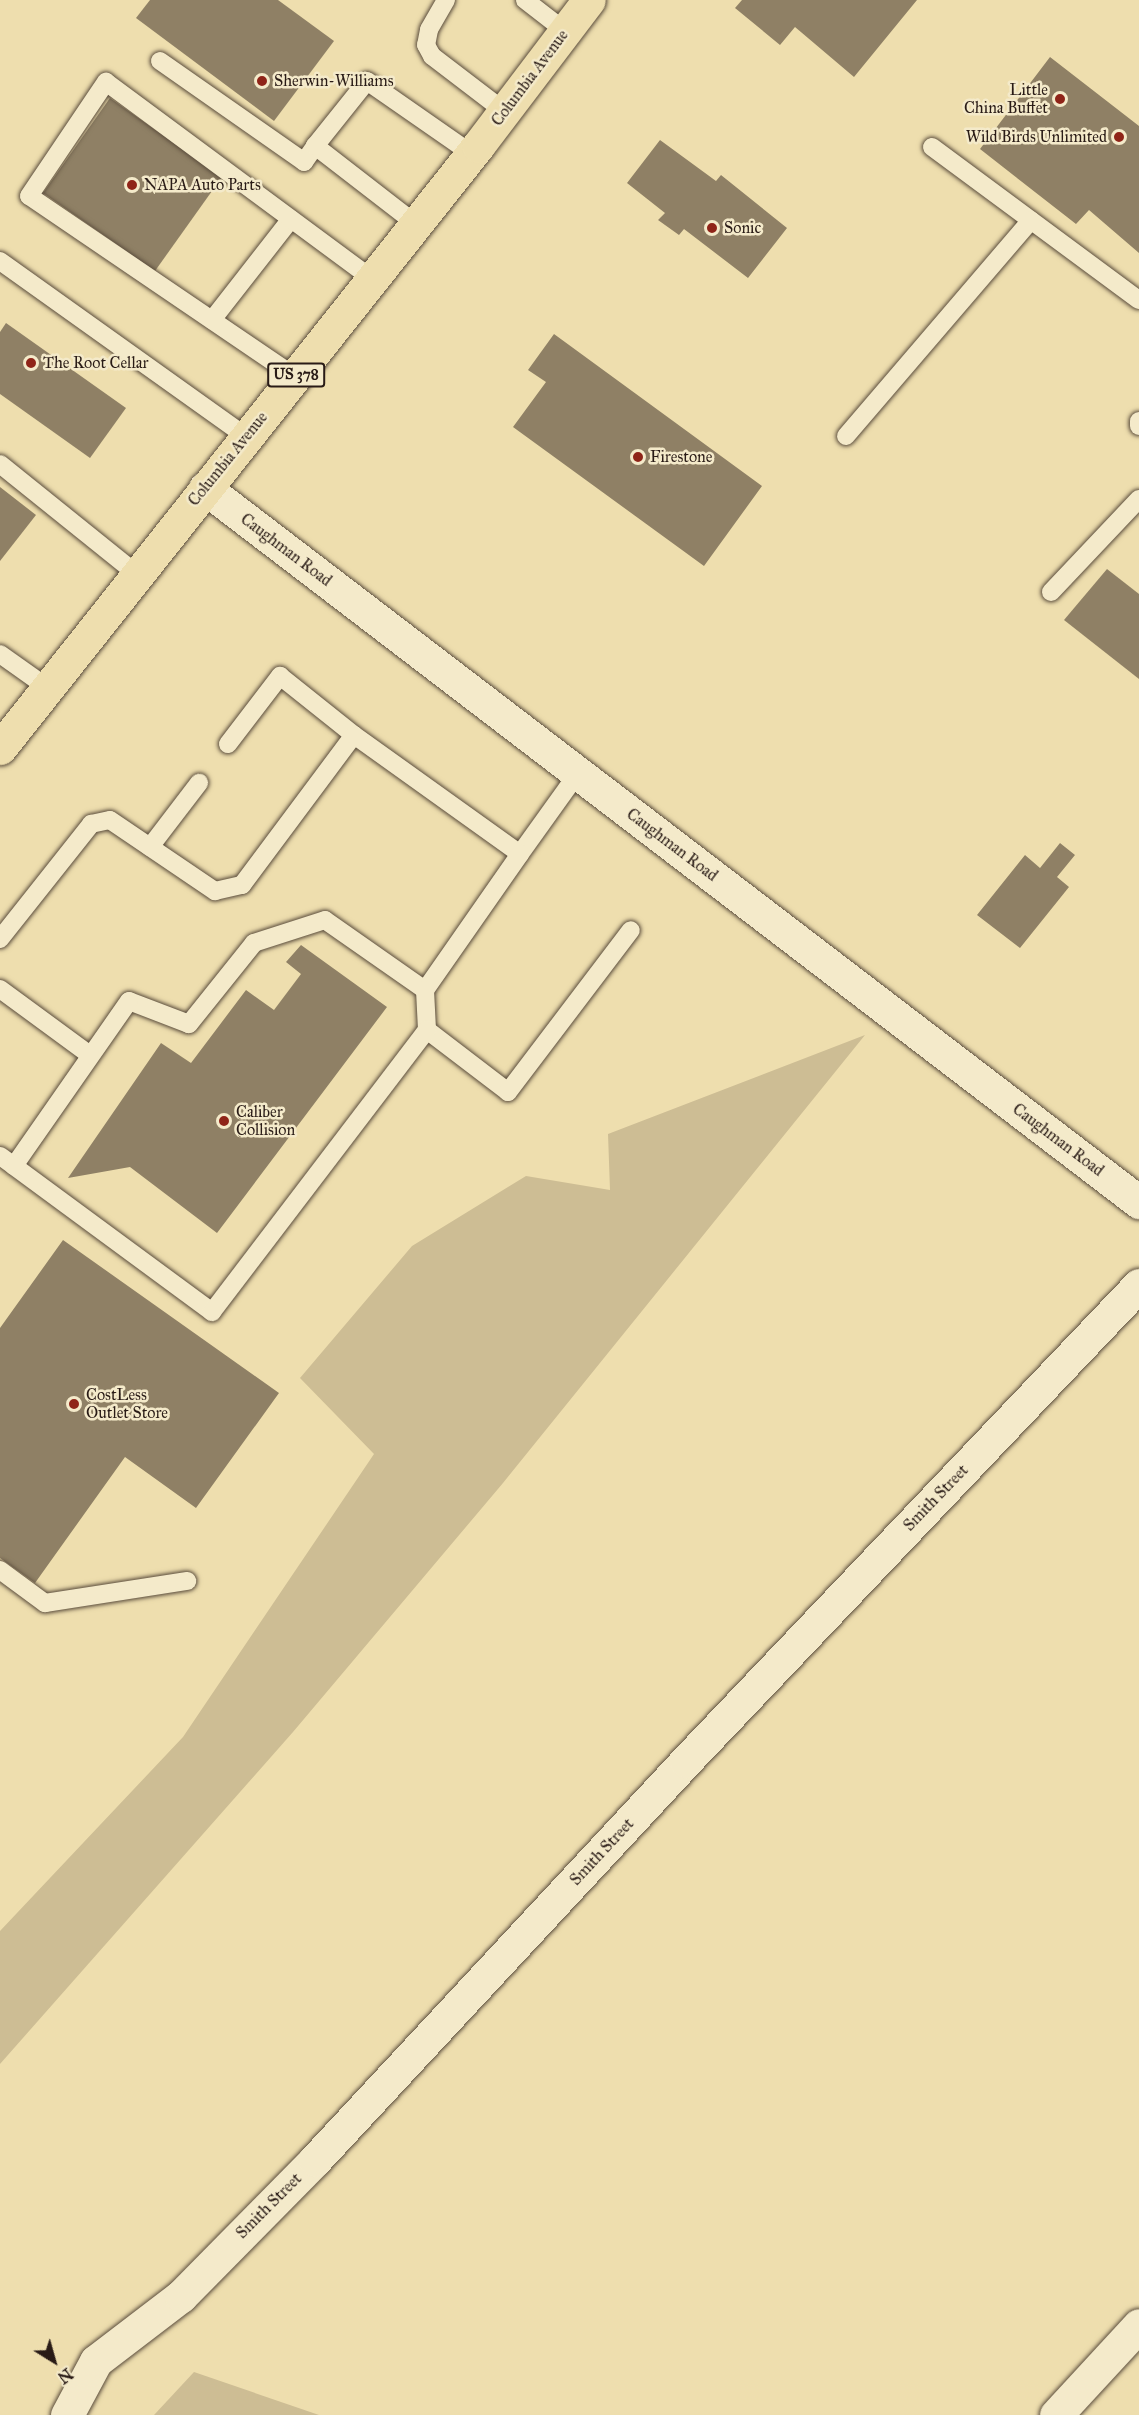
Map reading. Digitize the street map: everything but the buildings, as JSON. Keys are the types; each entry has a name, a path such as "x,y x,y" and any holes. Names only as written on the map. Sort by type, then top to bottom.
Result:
{"main road":[{"name":"Columbia Avenue","path":"0,748 472,154 589,0"}],"street":[{"name":"Caughman Road","path":"205,488 1139,1202"},
{"name":"Smith Street","path":"68,2415 96,2361 181,2296 315,2160 686,1761 1139,1286"},
{"path":"1056,2415 1139,2325"}],"lane":[{"path":"446,0 429,30 426,45 432,57 504,111"},
{"path":"525,0 565,32"},
{"path":"159,61 304,162 367,81 472,154"},
{"path":"294,376 29,196 106,82 372,279"},
{"path":"315,146 416,224"},
{"path":"932,147 1139,300"},
{"path":"212,320 291,219"},
{"path":"846,436 1031,220"},
{"path":"0,261 247,437"},
{"path":"1139,421 1139,426"},
{"path":"0,464 137,574"},
{"path":"1051,592 1139,499"},
{"path":"0,654 48,688"},
{"path":"228,744 280,676 354,735 520,854"},
{"path":"0,939 91,824 110,820 215,891 242,885 354,735"},
{"path":"425,990 325,920 254,944 189,1024 129,1001 7,1161 212,1312 427,1030 425,990 578,773"},
{"path":"150,847 199,783"},
{"path":"427,1030 508,1092 632,930"},
{"path":"0,990 90,1055"},
{"path":"0,1570 45,1603 187,1581"}],"shaded area":[{"path":"865,1035 503,1483 293,1732 0,2064 0,1931 183,1737 374,1454 300,1378 412,1246 526,1176 610,1190 608,1134"},
{"path":"194,2372 319,2415 154,2415"}],"place":[{"name":"Sherwin-Williams","path":"262,81"},
{"name":"Little China Buffet","path":"1060,99"},
{"name":"Wild Birds Unlimited","path":"1119,137"},
{"name":"NAPA Auto Parts","path":"132,185"},
{"name":"Sonic","path":"712,228"},
{"name":"The Root Cellar","path":"31,363"},
{"name":"Firestone","path":"638,457"},
{"name":"Caliber Collision","path":"224,1121"},
{"name":"CostLess Outlet Store","path":"74,1404"}]}
